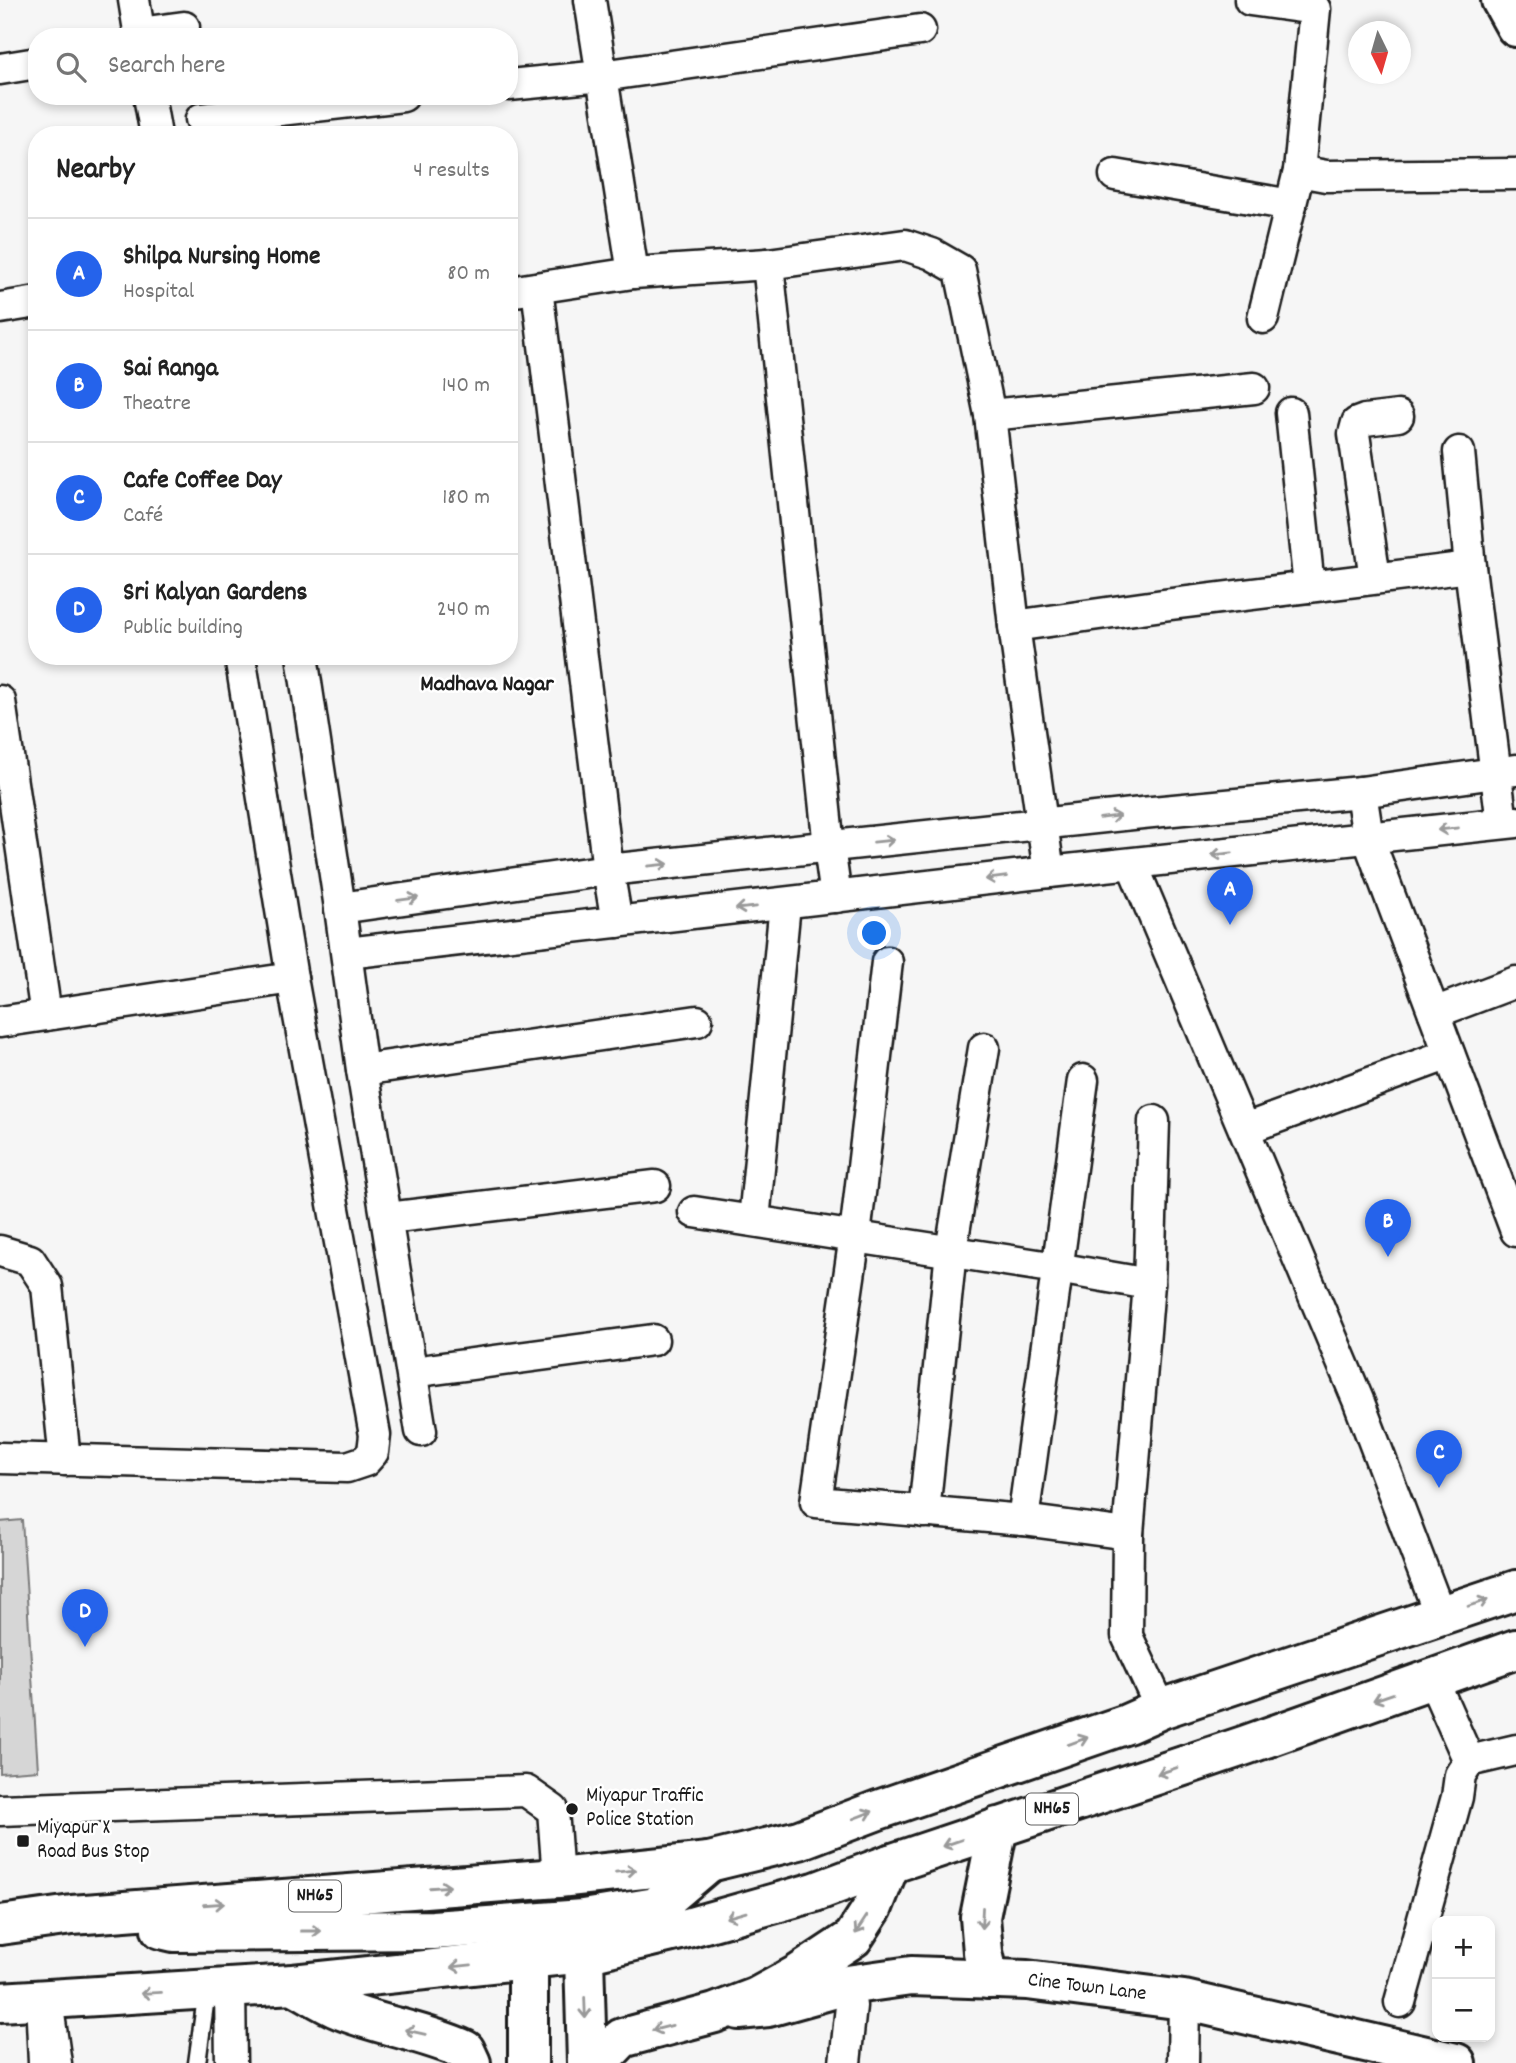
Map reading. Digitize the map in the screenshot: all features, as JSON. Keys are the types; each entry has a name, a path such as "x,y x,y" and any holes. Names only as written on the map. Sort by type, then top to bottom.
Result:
{"main road":[{"path":"1501,0 1516,27"},
{"name":"NH65","path":"0,1925 72,1915 558,1878 709,1862 799,1840 1127,1724 1161,1709 1516,1590"},
{"name":"NH65","path":"0,2002 293,1984 528,1941 680,1930 815,1892 998,1827 1246,1745 1516,1649"},
{"path":"1291,1666 1313,1721"},
{"path":"1226,1688 1246,1745"},
{"path":"989,1979 980,1917 998,1827"},
{"path":"587,2063 583,1936 656,1907 709,1862"},
{"path":"598,2063 622,2038 715,2013 757,1997 853,1938 873,1907 890,1864"},
{"path":"72,1915 174,1931 433,1930 528,1941 528,2063"},
{"name":"Cine Town Lane","path":"715,2013 768,2007 847,1985 911,1976 1027,1980 1184,2000 1456,2063"},
{"path":"293,1984 338,2009 391,2027 437,2038 465,2050 471,2063"}],"street":[{"path":"134,0 139,28"},
{"path":"590,0 633,273"},
{"path":"1250,0 1315,9 1299,171 1263,318"},
{"path":"162,28 183,21"},
{"path":"518,84 602,76 920,30"},
{"path":"0,69 28,64"},
{"path":"151,105 154,126"},
{"path":"200,117 316,105"},
{"path":"1299,171 1326,176 1516,174"},
{"path":"1115,175 1291,205"},
{"path":"617,922 523,290 633,273 768,264 905,245 932,254 960,270 990,415 1014,626 1049,872"},
{"path":"768,264 828,847 836,897"},
{"path":"0,308 28,303"},
{"path":"990,415 1254,388"},
{"path":"1291,413 1309,587"},
{"path":"1375,578 1354,434 1357,423 1398,416"},
{"path":"347,953 1509,822 1506,771 1470,567 1459,452"},
{"path":"1014,626 1470,567"},
{"path":"0,1458 347,1467 366,1461 373,1451 375,1435 292,978 241,665"},
{"path":"303,665 341,908 362,1070 421,1431"},
{"path":"0,701 6,778 46,1015"},
{"path":"341,908 608,870 1361,792 1506,771"},
{"path":"1361,792 1368,838 1516,1231"},
{"path":"1132,864 1359,1400 1440,1615"},
{"path":"754,1220 785,904"},
{"path":"887,962 855,1236 816,1502 1023,1520 1128,1534"},
{"path":"0,1022 292,978"},
{"path":"1434,1013 1516,982"},
{"path":"362,1070 697,1021"},
{"path":"924,1512 951,1251 984,1048"},
{"path":"1245,1129 1449,1054"},
{"path":"1023,1520 1083,1080"},
{"path":"1154,1121 1149,1284 1128,1534 1127,1636 1161,1709"},
{"path":"388,1218 655,1186"},
{"path":"694,1212 1149,1284"},
{"path":"0,1251 30,1260 47,1286 65,1460"},
{"path":"357,1344 410,1358 653,1340"},
{"path":"1433,1680 1469,1761"},
{"path":"1400,2002 1457,1797 1460,1775 1469,1761 1516,1749"},
{"path":"0,1810 526,1791 553,1810 558,1878"},
{"path":"845,2063 850,2006 847,1985"},
{"path":"219,1989 231,2063"},
{"path":"44,2063 47,1999"},
{"path":"1183,2063 1184,2000"}],"lane":[{"path":"197,2063 219,1989"},
{"path":"47,1999 63,2063"}],"shaded area":[{"path":"22,1520 38,1770 0,1773 0,1522"}],"place":[{"name":"Shilpa Nursing Home","path":"1230,925"},
{"name":"Sai Ranga","path":"1388,1257"},
{"name":"Cafe Coffee Day","path":"1439,1488"},
{"name":"Sri Kalyan Gardens","path":"85,1647"},
{"name":"Miyapur Traffic Police Station","path":"572,1809"},
{"name":"Miyapur X Road Bus Stop","path":"23,1841"}],"district":[{"name":"Madhava Nagar","path":"487,685"}]}
